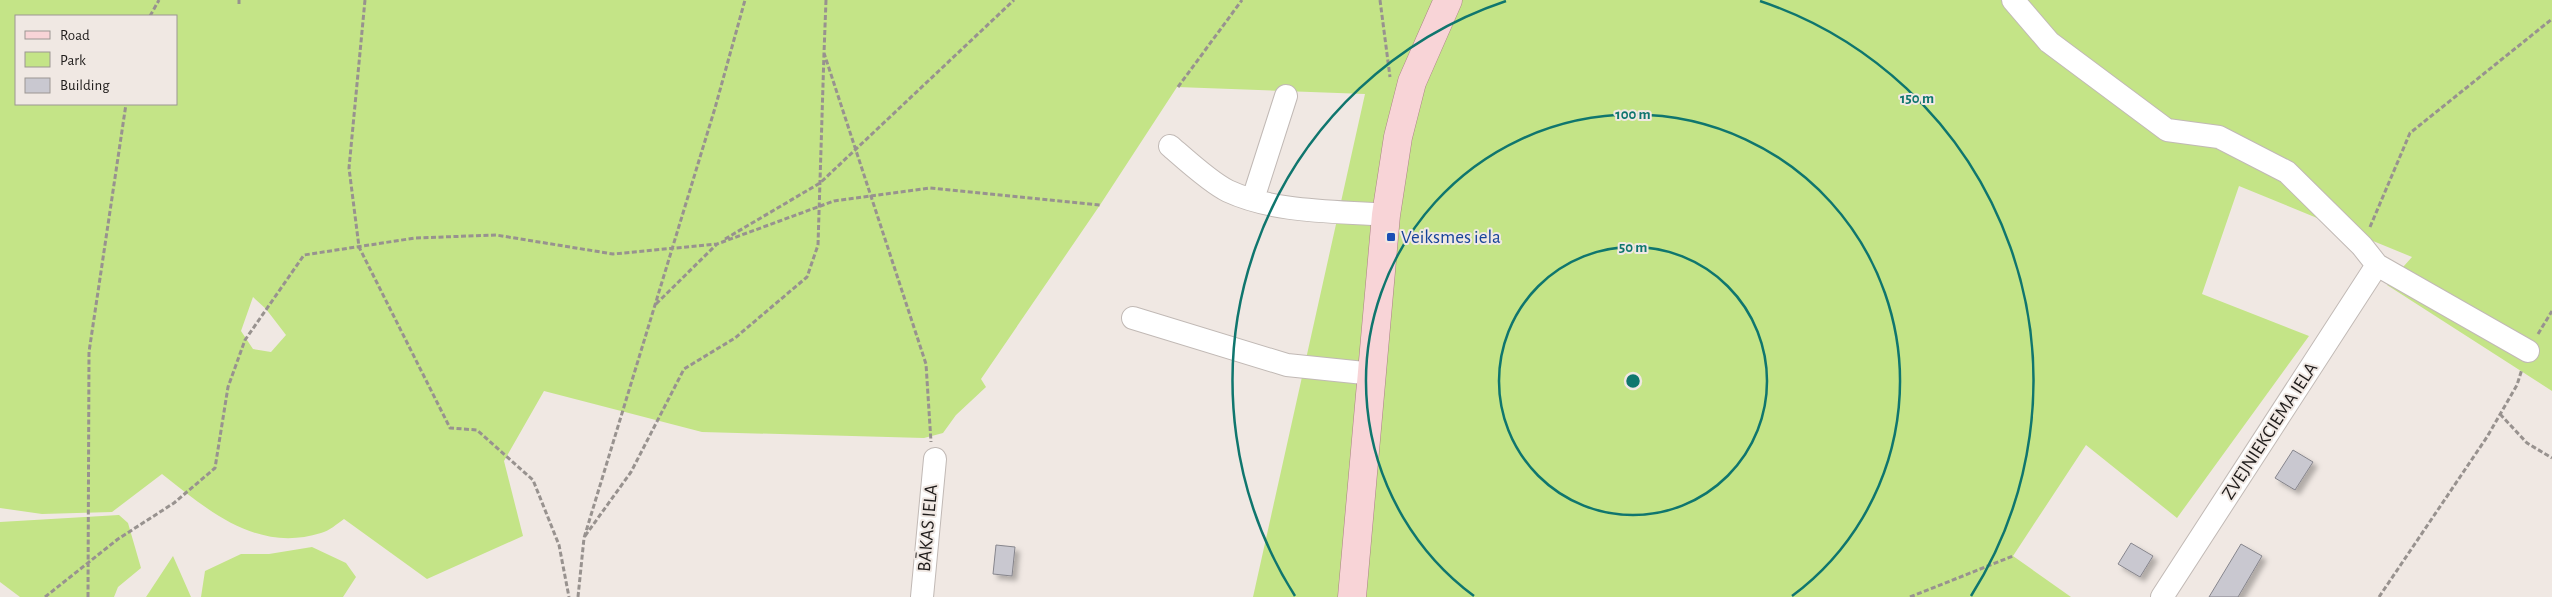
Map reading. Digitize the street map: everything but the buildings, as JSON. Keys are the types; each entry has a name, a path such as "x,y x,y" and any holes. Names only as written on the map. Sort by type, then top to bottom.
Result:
{"main road":[{"path":"1352,597 1374,374 1386,215 1398,137 1410,89 1448,0"}],"street":[{"path":"2013,0 2049,42 2167,130 2219,138 2287,172 2362,246 2377,265 2528,351"},
{"path":"1253,199 1286,96"},
{"path":"1170,146 1226,190 1253,199 1288,207 1386,215"},
{"name":"ZVEJNIEKCIEMA IELA","path":"2162,597 2377,265"},
{"path":"1132,318 1287,365 1374,374"},
{"name":"BĀKAS IELA","path":"922,597 935,459"}],"path":[{"path":"151,15 159,0"},
{"path":"364,0 349,168 359,247 450,428 477,430 533,480 559,545 569,597"},
{"path":"578,597 584,538 745,0"},
{"path":"584,538 631,472 684,370 735,338 807,276 818,245 824,109 826,0"},
{"path":"655,304 717,244 820,183 1014,0"},
{"path":"1178,86 1242,0"},
{"path":"1380,0 1390,78"},
{"path":"2362,246 2410,133 2552,19"},
{"path":"824,53 926,364 929,430 935,459"},
{"path":"88,597 89,352 126,105"},
{"path":"45,597 118,539 174,504 214,468 228,387 245,340 304,255 415,238 496,235 613,254 717,244 834,201 930,188 1100,205"},
{"path":"2380,597 2488,437 2517,385 2528,351 2552,311"},
{"path":"2500,414 2527,443 2552,458"},
{"path":"1910,597 2013,556"}],"green space":[{"path":"0,0 2552,0 2552,391 2387,285 2412,257 2239,186 2202,294 2309,336 2177,518 2086,445 2013,556 2071,597 1253,597 1365,94 1177,87 1100,205 981,379 986,387 956,415 943,433 924,438 702,432 544,391 504,461 523,536 427,579 344,519 324,532 298,538 276,537 255,533 235,525 216,514 162,474 112,512 42,514 0,508","holes":["253,297 266,309 286,335 271,352 253,349 241,331"]},
{"path":"119,515 128,523 141,568 118,587 114,597 20,597 0,582 0,522"},
{"path":"312,547 346,563 356,577 343,597 201,597 205,571 241,554 269,554"},
{"path":"173,556 191,597 146,597"}],"place":[{"name":"Veiksmes iela","path":"1391,237"}]}
